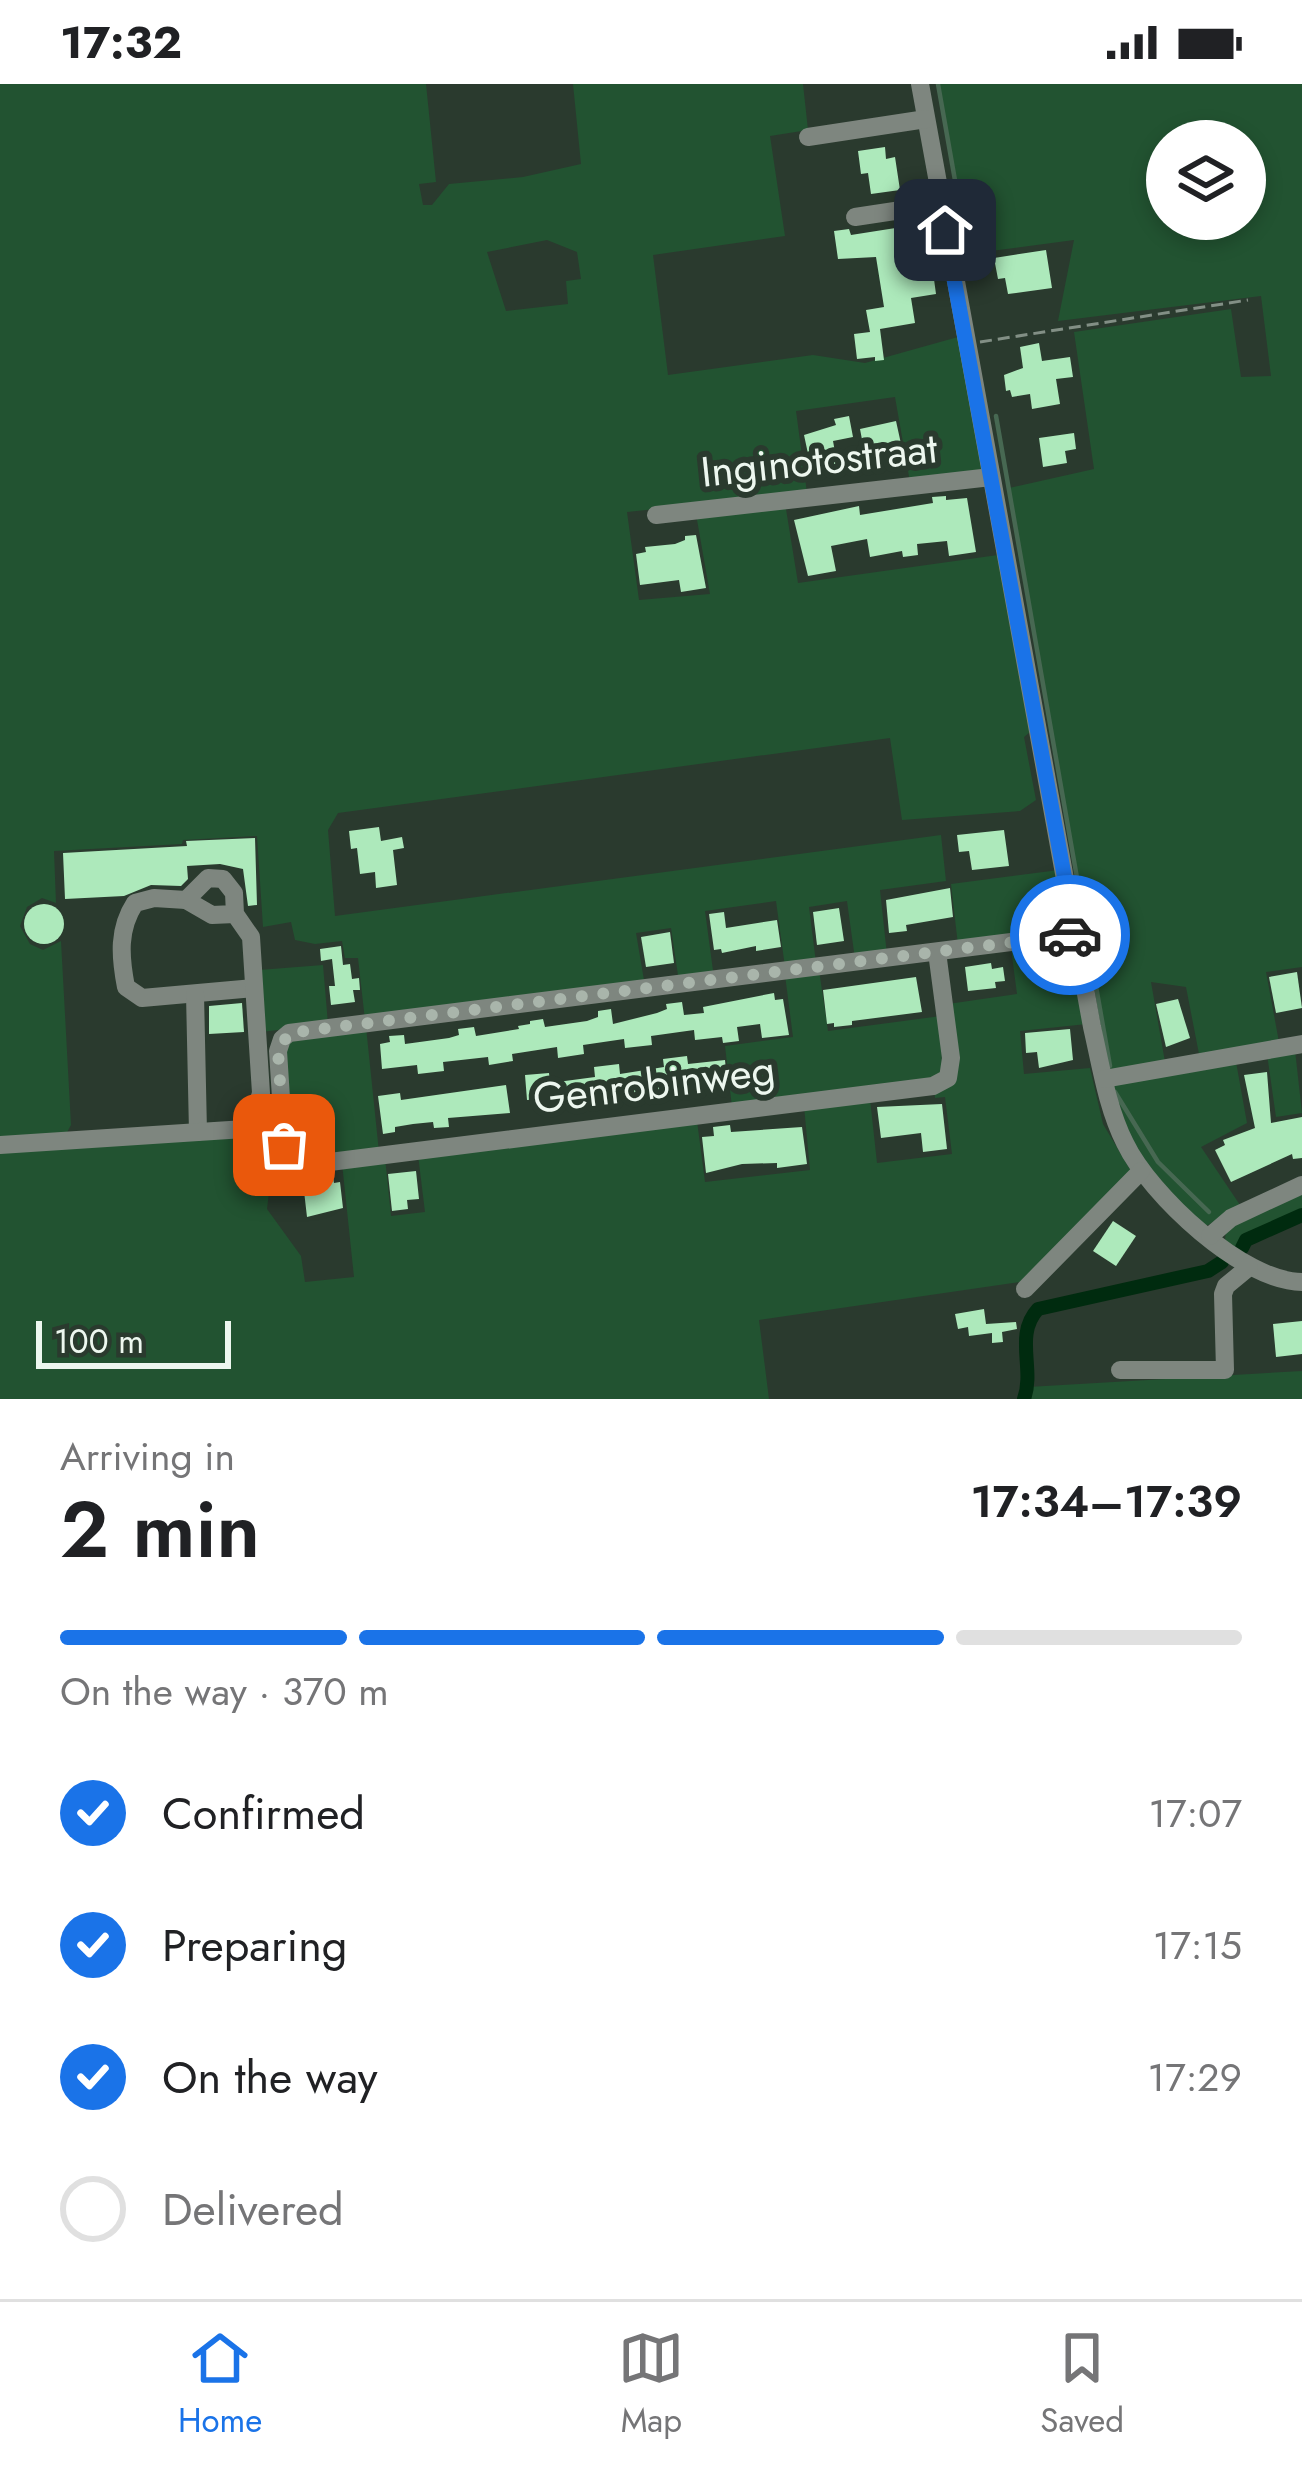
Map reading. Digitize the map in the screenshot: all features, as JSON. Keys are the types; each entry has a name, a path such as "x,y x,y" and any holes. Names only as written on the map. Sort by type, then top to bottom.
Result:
{"street":[{"path":"920,84 1075,934 1113,1117 1141,1171 1210,1236 1241,1261 1282,1282 1302,1282"},
{"path":"808,137 926,119"},
{"path":"855,217 940,204"},
{"name":"Inginotostraat","path":"656,515 991,478"},
{"path":"186,900 203,881 223,879 234,893 236,914 251,938 267,1127"},
{"path":"236,914 212,916 186,900 154,898 135,903 125,917 121,937 127,987 142,998 254,988"},
{"path":"267,1127 278,1051 289,1033 1075,934"},
{"name":"Genrobinweg","path":"267,1127 297,1164 314,1164 933,1087 948,1078 951,1058 937,952"},
{"path":"195,994 198,1132"},
{"path":"1104,1079 1302,1044"},
{"path":"0,1144 267,1127"},
{"path":"1025,1289 1141,1171"},
{"path":"1210,1236 1231,1218 1302,1185"},
{"path":"1120,1370 1225,1370 1223,1294 1241,1261"}],"path":[{"path":"967,344 1248,300"}],"green space":[{"path":"0,84 426,84 436,182 419,184 423,205 432,205 449,184 523,177 581,164 573,84 803,84 808,130 770,136 785,236 653,255 668,375 813,355 865,363 958,337 982,471 910,482 895,397 796,411 807,493 627,512 639,600 710,594 696,514 785,503 798,583 998,555 1030,732 1024,737 1036,800 1020,811 902,820 890,738 338,813 328,830 335,916 941,835 946,881 880,890 887,955 855,959 847,901 809,907 816,963 785,967 776,901 705,911 714,978 679,982 671,928 636,933 645,986 365,1020 358,958 345,958 342,941 295,940 291,922 263,927 257,836 54,851 56,903 42,898 27,907 20,926 30,944 43,950 61,941 71,1125 66,1134 0,1140","holes":["547,240 577,252 581,279 566,281 568,304 506,311 487,252"]},
{"path":"938,84 1302,84 1302,967 1266,972 1279,1042 1199,1054 1186,987 1151,982 1165,1062 1111,1072 1009,488 1094,469 1074,332 1231,309 1241,377 1271,376 1261,296 1058,321 1074,240 968,254"},
{"path":"1059,870 1068,923 1064,929 958,945 951,884"},
{"path":"1069,945 1087,1024 1020,1031 1024,1074 1090,1068 1103,1124 1131,1171 1034,1280 759,1320 769,1399 0,1399 0,1150 268,1132 267,1209 301,1256 305,1282 354,1277 342,1163 385,1158 391,1216 425,1212 418,1155 697,1121 705,1182 810,1170 804,1106 870,1099 877,1163 952,1154 945,1097 935,1098 934,1089 949,1081 948,1004 1017,994 1011,948"},
{"path":"323,965 328,1024 261,1032 259,970"},
{"path":"819,970 828,1031 941,1016 942,1075 930,1084 732,1107 725,1046 793,1037 785,975"},
{"path":"366,1027 379,1152 311,1161 292,1154 285,1040"},
{"path":"1295,1050 1302,1113 1276,1117 1267,1054"},
{"path":"1236,1062 1247,1123 1201,1147 1240,1205 1201,1225 1142,1164 1112,1090 1117,1081"},
{"path":"1302,1191 1302,1215 1246,1240 1238,1251 1225,1240 1226,1229"},
{"path":"1302,1371 1302,1399 1024,1399 1028,1387"}],"building":[{"path":"885,147 886,159 895,157 900,190 871,194 868,173 861,174 858,151"},
{"path":"921,224 924,243 916,244 917,250 901,253 905,276 933,272 936,294 911,298 915,323 880,329 884,360 857,359 854,334 870,332 866,310 884,307 876,257 838,259 834,231 849,229 851,235"},
{"path":"1046,250 1052,288 1008,294 1005,278 998,279 994,258"},
{"path":"1039,343 1042,361 1070,357 1073,377 1056,379 1060,404 1032,409 1030,394 1012,397 1006,391 1004,375 1023,368 1020,347"},
{"path":"849,416 853,437 833,441 837,463 818,470 816,462 810,463 804,435"},
{"path":"896,421 903,453 882,457 884,468 868,471 860,429"},
{"path":"1074,433 1076,449 1065,451 1067,463 1043,467 1039,438"},
{"path":"946,496 946,500 967,498 976,552 949,556 947,541 917,544 918,555 903,557 902,551 870,557 867,539 831,546 836,571 808,576 794,520 859,506 860,515 933,503 932,497"},
{"path":"696,535 706,588 681,592 679,580 640,585 636,554 646,552 645,547 675,544"},
{"path":"379,827 381,841 402,837 404,848 393,850 397,885 376,888 375,872 360,874 349,831"},
{"path":"1004,830 1009,866 972,870 969,851 959,852 957,835"},
{"path":"255,838 257,905 248,906 243,869 220,864 187,866 188,879 181,886 151,885 124,896 65,899 63,853"},
{"path":"950,888 953,917 906,925 907,931 889,933 886,900"},
{"path":"44,904 58,910 64,924 58,938 44,944 30,938 24,924 30,910"},
{"path":"839,908 844,941 817,945 813,912"},
{"path":"724,912 726,928 777,920 781,947 714,950 709,914"},
{"path":"670,932 674,963 646,967 641,937"},
{"path":"341,946 343,965 350,964 360,990 353,990 355,1002 331,1005 332,959 321,961 320,949"},
{"path":"991,963 992,969 1003,967 1005,981 995,982 996,988 968,991 965,967"},
{"path":"1297,972 1302,1008 1276,1013 1269,977"},
{"path":"916,977 922,1012 852,1021 852,1025 827,1024 823,990"},
{"path":"774,993 775,1000 783,999 789,1035 762,1038 760,1024 737,1027 739,1041 723,1043 722,1037 695,1040 694,1030 651,1036 652,1045 625,1048 624,1039 583,1045 584,1054 558,1058 557,1047 512,1054 513,1061 489,1065 488,1057 443,1062 444,1071 418,1074 417,1065 382,1069 380,1044 390,1042 389,1036 404,1035 405,1044 449,1038 459,1035 458,1029 474,1027 476,1036 519,1029 543,1019 545,1027 587,1021 598,1017 598,1011 611,1009 613,1024 657,1013 667,1009 666,1004 682,1002 684,1015 704,1013 703,1007"},
{"path":"1178,999 1190,1038 1166,1047 1156,1004"},
{"path":"242,1003 244,1032 209,1034 209,1006"},
{"path":"1070,1029 1073,1060 1039,1068 1037,1052 1026,1053 1025,1033"},
{"path":"687,1056 688,1064 725,1060 728,1090 711,1092 702,1086 658,1092 659,1100 645,1102 644,1095 589,1096 590,1109 576,1111 575,1105 540,1105 539,1099 527,1100 525,1075 549,1073 550,1083 595,1077 594,1067 619,1064 620,1074 664,1067 663,1059"},
{"path":"1267,1072 1271,1123 1302,1117 1302,1158 1293,1159 1292,1154 1231,1182 1215,1150 1225,1145 1223,1140 1255,1128 1244,1075"},
{"path":"506,1085 510,1113 448,1118 449,1127 434,1128 433,1122 413,1124 383,1134 378,1096 400,1093 401,1100"},
{"path":"942,1104 947,1149 923,1152 921,1133 881,1138 877,1107"},
{"path":"730,1125 731,1132 802,1127 807,1164 777,1168 777,1163 742,1164 706,1173 702,1137 714,1136 713,1127"},
{"path":"416,1171 419,1199 407,1200 408,1209 392,1211 388,1174"},
{"path":"333,1177 334,1183 340,1182 343,1208 307,1217 304,1191 323,1189 322,1179"},
{"path":"1113,1221 1136,1236 1116,1266 1093,1251"},
{"path":"984,1309 986,1324 1016,1322 1017,1329 1002,1332 1003,1342 992,1343 992,1333 969,1336 968,1327 958,1329 955,1314"},
{"path":"1302,1321 1302,1354 1276,1357 1273,1324"}],"waterway":[{"path":"938,84 968,254"},
{"path":"996,416 1110,1066"},
{"path":"1115,1092 1158,1162 1209,1212"},
{"path":"1242,1248 1246,1240 1302,1215"},
{"path":"1024,1399 1027,1330 1038,1309 1208,1271 1222,1262"}],"way so far":[{"path":"284,1145 278,1051 289,1033 1070,935"}],"route":[{"path":"945,230 1075,934 1070,935"}]}
